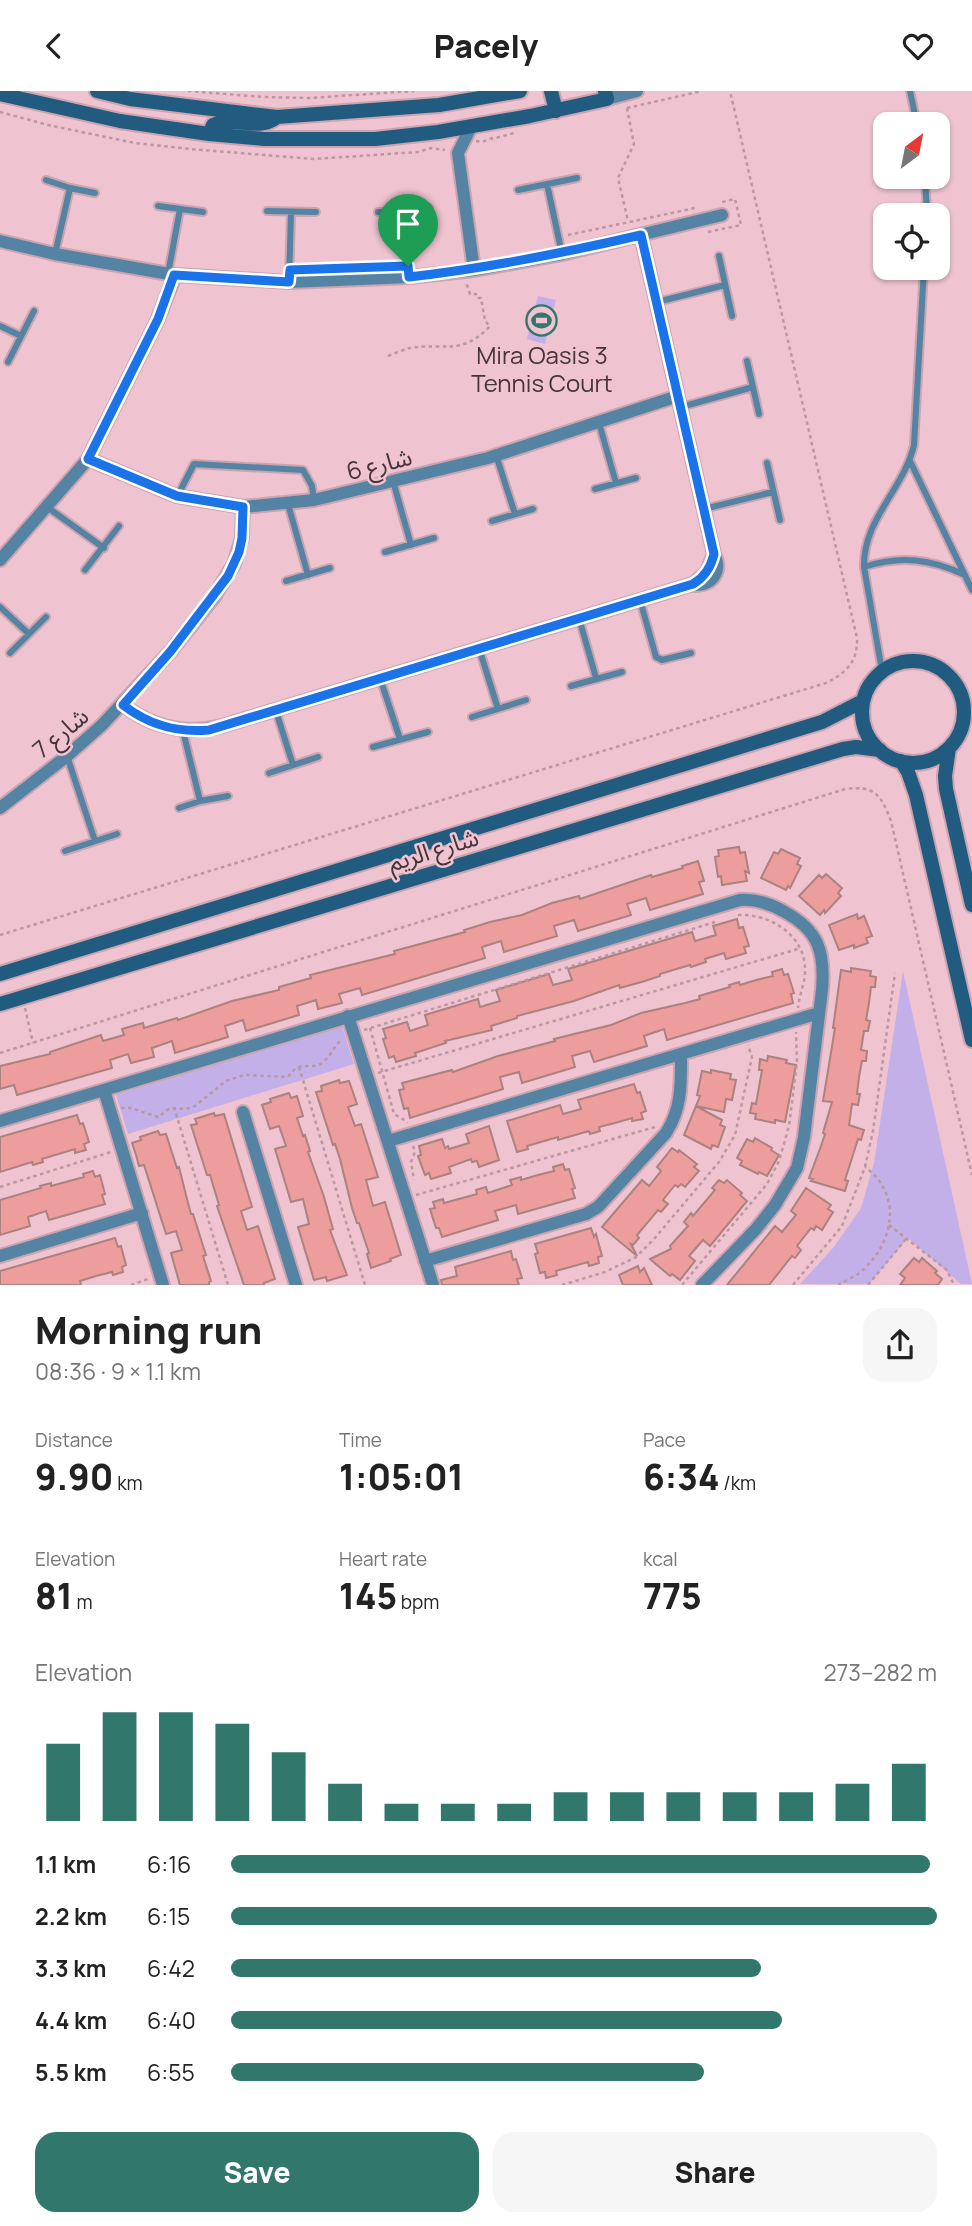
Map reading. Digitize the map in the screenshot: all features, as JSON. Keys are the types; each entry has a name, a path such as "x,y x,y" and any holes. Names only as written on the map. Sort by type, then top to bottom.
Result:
{"street":[{"path":"97,91 130,99 277,117 520,91"},
{"path":"551,91 556,111"},
{"path":"0,94 120,121 209,134 264,139 375,139 471,127 556,111 606,95 637,91"},
{"path":"120,121 134,116 182,123 191,116 192,107"},
{"path":"209,134 213,125 220,122 258,125 277,117"},
{"path":"468,270 458,153 471,127"},
{"path":"438,132 458,153"},
{"path":"0,241 171,275 289,282 409,277 468,270 562,254 722,215"},
{"path":"123,705 145,720 170,729 209,730 693,584 707,572 714,554 641,235"},
{"path":"0,560 88,459 158,319 171,275"},
{"name":"شارع 6","path":"88,459 177,496 243,507 288,504 496,456 599,423 679,402"},
{"name":"شارع 7","path":"0,808 67,756 123,705 170,652 228,576 241,545 243,507"},
{"path":"911,661 928,663 943,670 955,682 962,698 964,714 960,731 939,756 913,763 901,761 880,750 871,740 864,728 863,701 869,685 882,671 894,664 911,661"},
{"name":"شارع الريم","path":"0,974 822,722 863,701"},
{"name":"شارع الريم","path":"0,1004 843,749 856,747 880,750"},
{"path":"948,748 946,789 972,905"},
{"path":"901,761 916,795 972,1040"},
{"path":"0,1121 740,900 758,900 780,909 803,923 813,933 824,966 804,1137 797,1168 775,1205 756,1229 702,1285"},
{"path":"388,1140 745,1037 819,1013"},
{"path":"348,1016 433,1285"},
{"path":"425,1261 586,1215 598,1207 673,1122 681,1091 681,1055"},
{"path":"104,1090 161,1280"},
{"path":"243,1112 296,1285"},
{"path":"0,1256 142,1213"}],"lane":[{"path":"910,91 914,112"},
{"path":"518,190 577,178"},
{"path":"46,180 95,193"},
{"path":"547,184 562,254"},
{"path":"55,254 70,188"},
{"path":"158,206 202,212"},
{"path":"378,212 429,208"},
{"path":"171,275 180,209"},
{"path":"267,211 316,212"},
{"path":"402,212 409,277"},
{"path":"289,282 291,213"},
{"path":"719,256 732,316"},
{"path":"882,671 864,567 866,544 873,523 910,461 914,445 923,280"},
{"path":"657,302 725,285"},
{"path":"8,362 34,311"},
{"path":"0,326 21,336"},
{"path":"747,361 760,414"},
{"path":"679,402 753,387"},
{"path":"599,423 616,483"},
{"path":"496,456 515,514"},
{"path":"910,461 972,590"},
{"path":"767,463 780,520"},
{"path":"177,496 194,464 303,470 312,486 314,500"},
{"path":"595,489 636,478"},
{"path":"393,481 411,545"},
{"path":"704,509 773,492"},
{"path":"288,504 308,575"},
{"path":"47,507 104,548"},
{"path":"492,521 533,509"},
{"path":"85,571 119,526"},
{"path":"385,552 434,538"},
{"path":"864,567 881,562 915,559 932,562 965,575"},
{"path":"286,581 330,568"},
{"path":"640,600 656,657 662,660 691,653"},
{"path":"0,607 29,634"},
{"path":"10,653 46,617"},
{"path":"579,618 596,678"},
{"path":"479,648 498,709"},
{"path":"571,686 622,672"},
{"path":"380,678 400,739"},
{"path":"472,717 526,700"},
{"path":"276,711 293,765"},
{"path":"183,731 200,801"},
{"path":"373,747 428,732"},
{"path":"67,756 95,841"},
{"path":"269,773 318,757"},
{"path":"178,808 228,796"},
{"path":"65,851 117,834"}],"path":[{"path":"188,91 309,98 414,91"},
{"path":"627,108 634,144 618,178 628,221"},
{"path":"388,356 410,348 455,347 481,337 490,326 485,321 481,298 477,298 476,293 470,294 468,270"},
{"path":"111,1111 131,1108 158,1117 174,1107 186,1109 195,1106 226,1081 244,1075 288,1077 293,1069 299,1066 323,1063 336,1044 370,1028 740,914 759,915 785,928 800,948 806,969 798,1001 795,1074 789,1125 779,1161 767,1184 682,1285"},
{"path":"368,1076 817,943"},
{"path":"793,1285 842,1226 865,1167 873,1131 895,974"},
{"path":"370,1028 394,1114 406,1121 410,1134 415,1152 411,1162 415,1183"},
{"path":"562,1285 605,1272 636,1257 719,1162 735,1135 744,1096 752,1057 745,1037"},
{"path":"299,1066 365,1285"},
{"path":"174,1107 228,1285"},
{"path":"406,1198 673,1122"},
{"path":"0,1187 122,1149"},
{"path":"838,1285 864,1269 878,1252 889,1225 888,1193 875,1174 865,1167"},
{"path":"889,1225 947,1271 954,1285"},
{"path":"868,1285 906,1239"},
{"path":"131,1285 161,1280"}],"shaded area":[{"name":"Mira Oasis 3 Tennis Court","path":"538,296 556,300 545,344 527,339"},
{"path":"903,971 972,1284 961,1284 908,1238 869,1284 800,1284 833,1248 861,1208 874,1163"},
{"path":"342,1026 354,1064 128,1134 116,1095"}],"building":[{"path":"739,847 740,853 745,852 749,873 745,871 747,881 722,885 715,857 719,856 718,850"},
{"path":"781,849 800,858 797,864 801,866 790,888 788,886 786,890 761,878 774,852 778,854"},
{"path":"698,861 704,881 699,882 703,894 650,910 646,898 627,904 631,915 578,931 574,920 554,926 557,936 504,952 501,941 482,947 485,958 362,995 360,988 339,994 342,1003 318,1009 316,1000 297,1006 299,1015 246,1031 243,1020 225,1026 228,1037 175,1053 172,1041 152,1048 154,1057 131,1063 128,1054 110,1060 112,1068 17,1095 14,1085 0,1089 0,1066 50,1054 101,1035 103,1041 124,1035 122,1029 143,1023 144,1028 177,1018 178,1020 232,1001 279,990 279,987 311,978 310,975 395,954 394,951 522,915 552,903 579,896 580,899"},
{"path":"826,874 842,888 838,893 841,896 820,915 799,896 819,875 822,878"},
{"path":"857,914 858,919 864,916 872,936 866,938 868,943 839,950 829,925"},
{"path":"737,919 739,928 743,927 749,946 744,947 746,953 726,959 724,953 705,959 706,962 660,974 645,981 620,988 619,985 574,1001 517,1016 491,1026 492,1030 445,1041 446,1043 415,1053 416,1056 396,1062 394,1056 389,1058 383,1029 407,1022 410,1031 428,1025 425,1015 478,999 480,1007 500,1001 496,990 549,974 553,985 572,980 568,969 692,932 695,941 716,935 713,926"},
{"path":"851,968 871,971 870,976 876,977 875,987 871,987 866,1020 870,1021 868,1031 864,1031 861,1050 867,1051 859,1077 858,1105 852,1104 849,1125 864,1130 861,1140 858,1139 845,1180 848,1181 845,1191 811,1181 813,1179 809,1178 825,1134 823,1133 832,1102 823,1101 841,970 851,972"},
{"path":"782,969 784,975 788,974 794,993 791,994 793,1003 667,1040 664,1029 644,1036 647,1046 594,1062 590,1051 572,1056 575,1067 522,1083 519,1072 500,1077 503,1089 410,1118 408,1108 404,1109 399,1090 404,1089 402,1083 452,1070 453,1072 498,1056 555,1041 554,1039 611,1025 641,1013 700,999 699,996 730,987 729,985 739,982 740,985 773,976 772,972"},
{"path":"768,1056 796,1065 785,1122 755,1119 756,1114 750,1113 752,1103 756,1104 762,1070 759,1070 760,1059 767,1061"},
{"path":"711,1070 731,1074 730,1079 736,1080 732,1100 726,1099 724,1112 696,1106 700,1096 697,1095 702,1071 711,1073"},
{"path":"339,1080 340,1083 349,1081 357,1104 348,1107 355,1126 361,1124 378,1177 366,1180 373,1206 385,1202 401,1255 371,1268 367,1254 369,1253 352,1208 340,1159 316,1092 322,1091 321,1086"},
{"path":"634,1084 637,1093 640,1092 646,1111 641,1113 643,1119 632,1121 632,1118 599,1127 600,1131 590,1134 589,1131 558,1140 558,1137 527,1146 528,1149 517,1152 507,1121 560,1105 563,1114 581,1109 578,1100"},
{"path":"289,1093 291,1098 297,1096 303,1116 297,1118 324,1197 333,1229 330,1230 347,1275 327,1281 326,1277 314,1280 298,1227 309,1224 303,1199 291,1202 275,1149 286,1146 279,1126 270,1129 262,1105 271,1102 270,1099"},
{"path":"696,1106 722,1120 720,1125 725,1127 718,1147 712,1145 711,1149 684,1135"},
{"path":"214,1113 215,1116 224,1114 252,1207 241,1211 247,1230 258,1226 275,1279 264,1285 244,1285 217,1206 219,1205 210,1175 207,1175 191,1125 197,1124 195,1119"},
{"path":"77,1115 80,1124 83,1123 89,1142 84,1144 86,1150 75,1153 75,1149 42,1159 43,1162 33,1165 32,1162 0,1172 0,1137"},
{"path":"489,1126 499,1160 479,1167 477,1161 472,1162 471,1159 449,1167 451,1173 431,1179 429,1173 425,1175 418,1156 421,1155 419,1146 442,1139 445,1148 448,1146 449,1149 469,1143 466,1134"},
{"path":"158,1131 160,1135 166,1134 177,1168 179,1167 191,1214 206,1255 203,1256 211,1281 209,1285 180,1285 171,1253 182,1250 176,1231 166,1234 144,1165 139,1166 132,1143"},
{"path":"755,1138 779,1155 767,1176 740,1165 742,1161 737,1158 747,1139 753,1142"},
{"path":"672,1148 697,1164 694,1167 699,1171 685,1187 681,1184 678,1187 675,1185 663,1200 668,1204 661,1212 658,1210 637,1235 639,1238 631,1244 637,1256 602,1227 642,1180 649,1186 661,1171 657,1167"},
{"path":"563,1164 565,1170 569,1169 575,1198 518,1214 516,1205 495,1211 498,1220 442,1237 439,1228 436,1228 430,1209 435,1208 433,1202 443,1199 444,1203 477,1194 476,1190 486,1187 488,1193 512,1185 510,1180 521,1177 521,1180 554,1171 553,1167"},
{"path":"93,1171 95,1177 100,1175 105,1204 49,1220 46,1211 28,1217 30,1226 0,1235 0,1200 41,1188 40,1186 51,1183 51,1186 84,1177 83,1174"},
{"path":"719,1180 724,1183 727,1180 747,1201 710,1246 703,1240 689,1256 695,1261 680,1280 672,1274 670,1276 650,1259 671,1249 670,1246 688,1226 684,1222 691,1213 693,1216 715,1190 712,1188"},
{"path":"806,1188 831,1205 828,1209 833,1212 822,1230 816,1226 814,1230 811,1228 797,1246 801,1250 795,1258 792,1256 769,1285 727,1285 775,1226 782,1232 796,1215 791,1211"},
{"path":"591,1228 594,1237 596,1234 602,1256 598,1257 599,1263 589,1266 588,1262 556,1271 557,1275 546,1278 545,1272 540,1273 535,1244"},
{"path":"115,1238 118,1247 121,1246 126,1265 122,1267 123,1272 96,1276 80,1281 81,1285 0,1285 0,1271"},
{"path":"511,1251 522,1278 517,1279 519,1285 442,1285 441,1280 457,1276 455,1267"},
{"path":"914,1258 919,1262 922,1258 937,1271 935,1273 942,1279 938,1285 900,1285 905,1278 900,1274"},
{"path":"638,1266 640,1272 644,1268 652,1285 623,1285 619,1275"}],"place":[{"name":"Mira Oasis 3 Tennis Court","path":"542,320"}],"route":[{"path":"641,235 714,554 710,566 703,577 693,584 209,730 170,729 133,713 123,705 214,597 234,564 242,538 243,507 177,496 88,459 158,319 174,275 289,282 290,270 408,266 409,277 474,270 562,254 641,235"}]}
